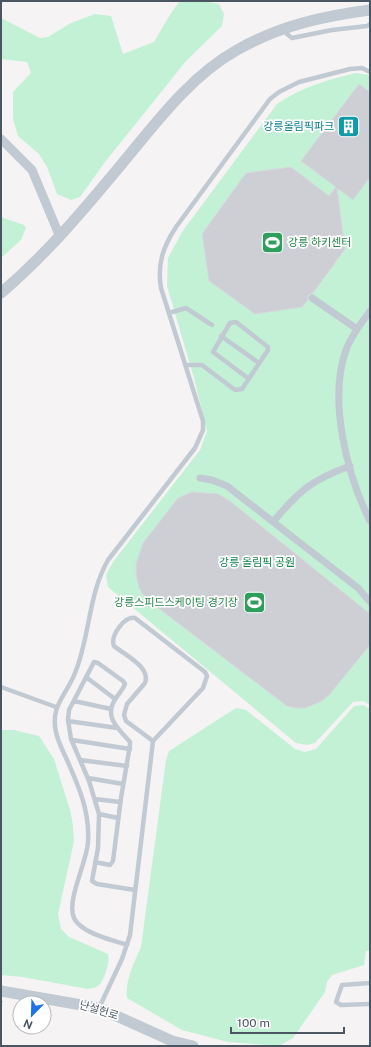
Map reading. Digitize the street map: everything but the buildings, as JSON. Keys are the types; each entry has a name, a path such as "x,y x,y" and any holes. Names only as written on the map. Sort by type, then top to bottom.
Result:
{"street":[{"path":"1,292 22,275 60,237 156,123 193,84 236,50 264,36 285,28 332,14 370,10"},
{"path":"1,139 32,170 60,237"},
{"path":"312,298 357,329"},
{"path":"370,312 357,329 346,349 338,388 341,417 350,466 362,505 370,521"},
{"path":"273,522 289,502 307,486 326,474 350,466"},
{"path":"200,478 212,480 227,486 358,588 370,602"},
{"name":"난설헌로","path":"1,992 98,1008 172,1041 193,1046"}],"lane":[{"path":"285,28 287,34 292,38 332,30 367,26 370,24"},
{"path":"127,946 84,930 78,925 73,917 73,901 86,858 88,823 85,805 79,787 58,741 54,718 56,707 70,684 80,659 95,591 101,572 108,560 195,448 200,438 203,421 169,313 160,278 159,266 165,245 176,227 263,107 279,92 298,82 355,68 362,68 370,72"},
{"path":"169,313 186,308 212,325"},
{"path":"185,365 202,365 238,391 242,389 249,379 268,350 267,344 233,322 221,336 213,352 249,379"},
{"path":"221,336 259,363"},
{"path":"98,1008 127,946 130,935 153,741 204,688 207,676 205,672 135,618 131,617 127,619 113,637 112,642 114,646 144,670 147,679 145,684 127,704 124,715 126,721 153,741"},
{"path":"95,862 112,864 130,742 110,718 111,709 115,698 125,684 94,662 69,710 68,721 72,740 88,778 99,814 92,881 94,883 135,890"},
{"path":"86,677 115,698"},
{"path":"1,687 56,707"},
{"path":"74,701 111,709"},
{"path":"68,721 117,728"},
{"path":"72,740 130,749"},
{"path":"80,760 126,766"},
{"path":"88,778 123,784"},
{"path":"95,798 120,802"},
{"path":"99,814 118,818"},
{"path":"370,983 342,985 336,1002 341,1005 370,1004"}],"green space":[{"path":"180,1 203,1 219,4 224,14 222,26 186,61 105,162 80,197 71,200 57,194 47,167 39,154 18,136 13,119 13,92 31,73 27,62 1,59 1,18 40,38 48,37 71,23 95,14 111,16 123,54 154,42"},
{"name":"강릉 올림픽 공원","path":"356,73 370,75 370,705 363,701 353,702 315,743 307,745 296,743 108,587 106,575 113,562 200,450 207,431 194,378 167,286 168,258 182,232 277,104 295,93 315,85"},
{"path":"1,217 24,225 26,228 21,240 1,258"},
{"path":"363,705 370,709 370,951 366,951 364,965 332,975 327,982 325,992 293,1038 279,1046 228,1042 182,1030 127,998 127,985 133,965 141,947 166,760 169,751 236,708 246,710 295,749 305,752 316,749 354,706"},
{"path":"1,730 14,730 39,736 54,759 70,810 74,841 58,914 61,929 69,937 108,954 108,965 105,974 100,984 96,987 88,989 23,977 1,975"}],"place":[{"name":"강릉올림픽파크","path":"349,126"},
{"name":"강릉 하키센터","path":"273,242"},
{"name":"강릉스피드스케이팅 경기장","path":"254,602"}]}
